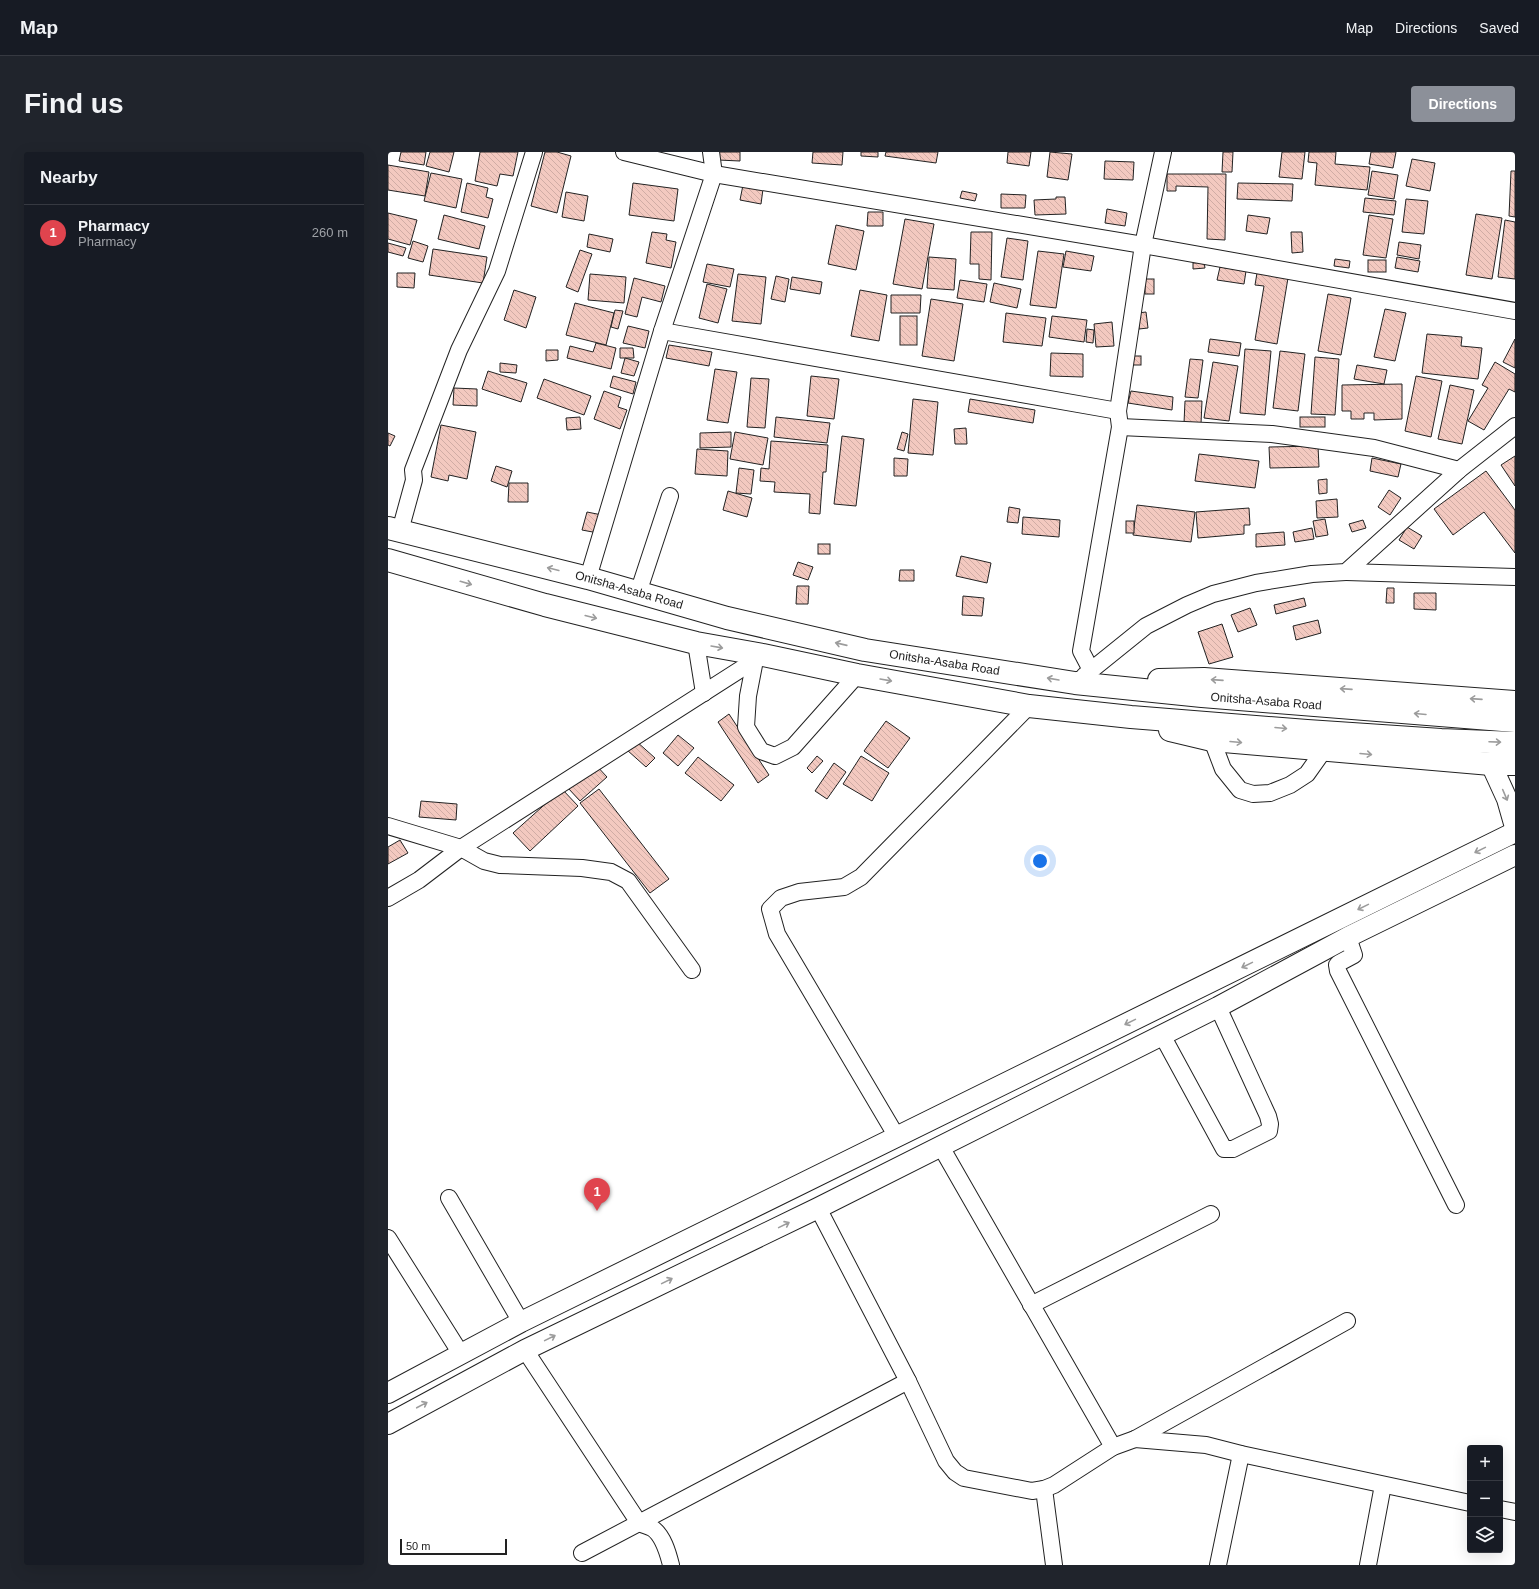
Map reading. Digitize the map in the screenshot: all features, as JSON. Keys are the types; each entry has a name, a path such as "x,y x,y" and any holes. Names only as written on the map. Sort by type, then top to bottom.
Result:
{"highway":[{"name":"Onitsha-Asaba Road","path":"394,529 588,578 727,618 865,650 1083,676 1119,688 1515,721"},
{"path":"437,574 441,542"},
{"path":"388,560 545,605 759,658 1029,706 1131,717 1441,740 1515,743"},
{"path":"1119,688 1139,680 1204,679 1515,702"},
{"path":"1131,717 1183,734 1212,740 1491,764 1515,764"}],"main road":[{"path":"1491,764 1507,799 1515,827"},
{"path":"388,1393 521,1322 1515,832"},
{"path":"388,1424 525,1350 818,1208 940,1145 1218,1007 1348,937 1515,855"}],"street":[{"path":"394,529 414,480 413,470 459,350 497,271 534,152"},
{"path":"624,152 714,174 1143,245 1515,311"},
{"path":"588,578 662,331 714,174 711,152"},
{"path":"1083,676 1081,651 1119,419 1143,245 1163,152"},
{"path":"662,331 1119,419 1272,434 1374,448 1459,470"},
{"path":"1346,572 1459,470 1515,426"},
{"path":"638,593 670,496"},
{"path":"1083,676 1146,626 1187,605 1213,594 1256,583 1312,574 1346,572 1515,577"},
{"path":"696,643 704,693"},
{"path":"759,658 748,696 746,727 761,751 775,756 793,747 857,675"},
{"path":"388,898 419,880 461,848 759,658"},
{"path":"897,1137 777,934 770,908 781,898 799,892 844,887 861,877 1029,706"},
{"path":"1212,740 1223,769 1240,790 1253,794 1270,793 1290,785 1307,774 1324,750"},
{"path":"388,826 461,848 484,861 500,865 582,868 611,872 628,881 692,970"},
{"path":"1348,937 1354,954 1337,965 1338,971 1456,1205"},
{"path":"1162,1035 1224,1149 1233,1149 1269,1131 1270,1124 1268,1116 1218,1007"},
{"path":"940,1145 1113,1447"},
{"path":"449,1198 521,1322"},
{"path":"818,1208 908,1381 946,1461 955,1472 964,1478 1032,1491 1044,1490 1054,1486 1113,1447 1135,1439 1347,1321"},
{"path":"1031,1305 1211,1214"},
{"path":"388,1238 461,1354"},
{"path":"525,1350 639,1523 652,1528 659,1536 665,1546 672,1565"},
{"path":"582,1552 908,1381"},
{"path":"1135,1439 1206,1445 1241,1454 1467,1502"},
{"path":"1218,1565 1241,1454"},
{"path":"1368,1565 1383,1485"},
{"path":"1044,1490 1054,1565"},
{"path":"1503,1510 1515,1512"}],"building":[{"path":"401,152 426,152 424,165 399,161"},
{"path":"430,152 454,152 449,172 426,166"},
{"path":"480,152 518,152 513,176 500,174 497,186 475,181"},
{"path":"545,152 557,152 571,156 557,213 531,206"},
{"path":"718,152 740,152 740,161 718,160"},
{"path":"813,152 843,152 842,165 812,163"},
{"path":"861,152 878,152 878,157 861,156"},
{"path":"886,152 938,152 936,163 885,156"},
{"path":"1008,152 1031,152 1029,166 1007,163"},
{"path":"1050,152 1072,154 1068,180 1047,177"},
{"path":"1223,152 1233,152 1232,172 1222,172"},
{"path":"1282,152 1305,152 1302,179 1279,177"},
{"path":"1309,152 1336,152 1335,164 1370,167 1367,190 1315,185 1317,163 1308,162"},
{"path":"1371,152 1396,152 1393,168 1369,164"},
{"path":"1412,159 1435,163 1430,191 1406,186"},
{"path":"1105,161 1134,162 1133,180 1104,179"},
{"path":"388,165 429,172 425,196 388,190"},
{"path":"1372,171 1398,175 1394,199 1368,195"},
{"path":"1511,171 1515,171 1515,217 1509,216"},
{"path":"431,173 462,179 456,208 424,201"},
{"path":"1167,174 1226,174 1225,240 1207,239 1208,187 1176,186 1176,191 1167,191"},
{"path":"467,183 488,188 486,197 493,199 488,218 461,212"},
{"path":"633,183 678,189 674,221 629,215"},
{"path":"1238,183 1293,184 1292,201 1237,199"},
{"path":"743,185 763,189 761,204 740,200"},
{"path":"962,191 977,194 975,201 960,198"},
{"path":"566,192 588,196 584,221 562,217"},
{"path":"1001,194 1026,195 1025,208 1001,208"},
{"path":"1056,197 1065,197 1066,214 1035,215 1034,200 1056,199"},
{"path":"1365,198 1396,201 1394,215 1363,212"},
{"path":"1406,199 1428,201 1424,234 1402,232"},
{"path":"1107,209 1127,213 1125,226 1105,223"},
{"path":"868,212 883,212 883,226 867,226"},
{"path":"388,213 417,220 410,245 388,239"},
{"path":"1476,214 1502,218 1492,279 1466,275"},
{"path":"444,215 485,226 479,249 438,239"},
{"path":"1248,215 1270,218 1267,234 1246,231"},
{"path":"1369,215 1393,219 1386,258 1363,255"},
{"path":"905,219 934,224 922,289 893,284"},
{"path":"1505,220 1515,222 1515,279 1498,277"},
{"path":"836,225 864,231 856,270 828,264"},
{"path":"652,232 667,234 666,240 676,242 671,268 646,263"},
{"path":"971,232 992,232 991,280 979,279 979,264 970,264"},
{"path":"1291,232 1302,232 1303,252 1292,253"},
{"path":"589,234 613,239 610,252 587,247"},
{"path":"1007,238 1028,241 1023,280 1001,277"},
{"path":"413,241 428,246 423,262 408,258"},
{"path":"1399,242 1421,245 1419,259 1397,255"},
{"path":"388,243 406,248 403,256 388,252"},
{"path":"433,249 487,257 483,283 429,275"},
{"path":"580,250 592,254 578,292 566,287"},
{"path":"1038,251 1064,254 1056,308 1030,305"},
{"path":"1066,251 1094,256 1091,271 1063,267"},
{"path":"929,257 956,259 954,290 927,288"},
{"path":"1397,257 1420,261 1418,272 1395,268"},
{"path":"1335,259 1350,261 1349,268 1334,266"},
{"path":"1368,260 1386,260 1386,272 1368,272"},
{"path":"1204,262 1205,268 1193,269 1193,263"},
{"path":"707,264 734,269 730,287 703,282"},
{"path":"1220,267 1246,271 1244,284 1217,280"},
{"path":"397,273 415,273 414,288 397,287"},
{"path":"1257,273 1288,278 1277,344 1255,340 1264,286 1255,285"},
{"path":"590,274 626,277 624,303 588,300"},
{"path":"738,274 766,277 761,324 732,321"},
{"path":"776,276 789,279 785,302 771,299"},
{"path":"792,277 822,282 820,294 790,289"},
{"path":"634,278 665,286 661,302 642,297 637,317 625,314"},
{"path":"1145,279 1154,279 1154,294 1145,294"},
{"path":"960,280 987,284 984,302 957,298"},
{"path":"994,283 1021,289 1017,308 990,302"},
{"path":"707,284 727,289 718,323 699,318"},
{"path":"514,290 536,297 526,328 504,320"},
{"path":"860,290 887,295 879,341 851,336"},
{"path":"1328,294 1351,298 1341,355 1318,351"},
{"path":"891,295 921,295 920,313 891,313"},
{"path":"931,299 963,304 954,361 922,356"},
{"path":"575,303 614,313 606,345 566,335"},
{"path":"1385,309 1406,313 1395,361 1374,357"},
{"path":"615,310 623,311 618,329 611,327"},
{"path":"1146,312 1148,328 1139,329 1138,313"},
{"path":"1006,313 1046,318 1042,346 1003,342"},
{"path":"900,316 917,316 917,345 900,345"},
{"path":"1052,316 1087,320 1084,342 1049,337"},
{"path":"1112,322 1114,346 1096,347 1094,324"},
{"path":"628,326 649,331 645,348 623,343"},
{"path":"1087,329 1094,330 1093,343 1086,342"},
{"path":"1427,334 1462,337 1461,346 1482,348 1478,379 1422,373"},
{"path":"1210,339 1241,343 1239,356 1208,352"},
{"path":"1515,339 1515,368 1503,362"},
{"path":"596,343 616,348 611,369 567,358 570,346 593,352"},
{"path":"669,345 712,352 709,366 666,358"},
{"path":"620,348 633,348 634,358 620,358"},
{"path":"1245,349 1271,351 1265,415 1240,413"},
{"path":"546,350 558,350 558,360 546,361"},
{"path":"1280,351 1305,354 1298,411 1273,408"},
{"path":"1051,353 1083,354 1083,377 1050,376"},
{"path":"1131,356 1141,356 1141,365 1131,365"},
{"path":"1315,357 1339,359 1335,415 1311,414"},
{"path":"625,358 639,362 634,376 621,373"},
{"path":"1190,359 1203,360 1198,398 1185,397"},
{"path":"1213,362 1238,366 1229,421 1204,418"},
{"path":"1495,362 1515,374 1515,392 1509,389 1484,430 1468,421 1488,388 1482,385"},
{"path":"500,363 517,365 516,373 500,372"},
{"path":"1357,365 1387,370 1384,384 1354,379"},
{"path":"715,369 737,372 728,423 707,420"},
{"path":"488,371 527,383 521,402 482,389"},
{"path":"613,376 636,382 633,394 610,387"},
{"path":"811,376 839,379 834,419 807,416"},
{"path":"1416,376 1442,381 1431,437 1405,431"},
{"path":"751,378 769,379 765,428 747,427"},
{"path":"544,379 591,396 584,415 537,398"},
{"path":"1402,384 1402,419 1374,420 1374,413 1364,413 1364,419 1351,419 1351,411 1342,411 1342,385"},
{"path":"1450,385 1474,390 1462,444 1438,439"},
{"path":"454,388 477,389 477,406 453,405"},
{"path":"604,391 621,397 618,407 627,410 620,429 594,419"},
{"path":"1131,391 1173,397 1172,410 1128,403"},
{"path":"913,399 938,402 933,455 908,453"},
{"path":"970,399 1035,410 1033,423 968,412"},
{"path":"1185,401 1202,401 1201,424 1184,423"},
{"path":"580,417 581,429 567,430 566,418"},
{"path":"776,417 830,423 827,443 774,437"},
{"path":"1300,417 1325,417 1325,427 1300,427"},
{"path":"441,425 476,432 467,479 449,475 448,481 431,477"},
{"path":"966,428 967,444 955,444 954,429"},
{"path":"731,432 731,447 700,448 700,433"},
{"path":"735,432 768,438 763,465 730,459"},
{"path":"902,432 908,434 904,451 897,449"},
{"path":"388,433 395,436 390,446 388,445"},
{"path":"842,436 864,439 856,506 834,504"},
{"path":"771,441 828,445 826,472 823,472 820,514 809,513 810,494 774,492 775,482 760,481 761,468 769,469"},
{"path":"1318,446 1319,467 1270,468 1269,447"},
{"path":"697,449 728,451 727,476 695,474"},
{"path":"1199,454 1259,461 1255,488 1195,481"},
{"path":"1515,456 1515,486 1501,465"},
{"path":"894,458 908,459 907,476 894,476"},
{"path":"1372,458 1401,464 1398,477 1370,471"},
{"path":"496,466 512,471 507,487 491,481"},
{"path":"739,468 754,470 751,494 736,493"},
{"path":"1486,471 1515,510 1515,553 1484,512 1453,535 1434,509"},
{"path":"1327,479 1327,493 1319,494 1318,480"},
{"path":"509,483 528,483 528,502 508,502"},
{"path":"1389,490 1401,498 1390,515 1378,507"},
{"path":"728,491 752,498 747,517 723,510"},
{"path":"1337,499 1338,517 1317,518 1316,501"},
{"path":"1137,505 1195,512 1191,542 1133,535"},
{"path":"1009,507 1020,509 1018,523 1007,522"},
{"path":"1249,508 1250,525 1244,525 1244,534 1198,538 1196,512"},
{"path":"587,512 602,515 598,533 582,530"},
{"path":"1023,517 1060,520 1059,537 1022,534"},
{"path":"1325,519 1328,535 1316,537 1313,521"},
{"path":"1363,520 1366,528 1352,532 1349,524"},
{"path":"1126,521 1134,521 1134,533 1126,533"},
{"path":"1407,527 1422,536 1414,549 1399,540"},
{"path":"1312,528 1314,539 1295,542 1293,532"},
{"path":"1284,532 1285,545 1256,547 1256,534"},
{"path":"818,544 830,544 830,554 818,554"},
{"path":"961,556 991,563 987,583 956,576"},
{"path":"798,562 813,567 808,580 793,575"},
{"path":"900,570 914,570 914,581 899,581"},
{"path":"797,586 809,586 808,604 796,604"},
{"path":"1387,588 1394,588 1394,603 1386,603"},
{"path":"1414,593 1436,593 1436,610 1414,609"},
{"path":"963,596 984,598 982,616 962,615"},
{"path":"1304,598 1306,606 1276,614 1274,605"},
{"path":"1250,608 1257,625 1238,632 1231,615"},
{"path":"1318,620 1321,633 1296,640 1293,626"},
{"path":"1222,624 1233,657 1209,664 1198,632"},
{"path":"729,714 769,775 758,783 718,722"},
{"path":"886,721 910,738 888,768 864,751"},
{"path":"678,735 694,748 678,766 663,753"},
{"path":"636,741 655,758 646,767 627,750"},
{"path":"817,756 823,761 812,773 807,768"},
{"path":"861,756 889,773 872,801 843,784"},
{"path":"698,757 734,785 721,801 685,773"},
{"path":"834,763 846,772 827,799 815,791"},
{"path":"595,764 607,777 580,801 568,788"},
{"path":"562,789 578,806 530,851 513,833"},
{"path":"599,789 669,879 650,893 580,803"},
{"path":"421,801 457,804 456,820 419,817"},
{"path":"400,840 408,853 388,864 388,847"}],"place":[{"name":"Pharmacy","path":"597,1211"}]}
